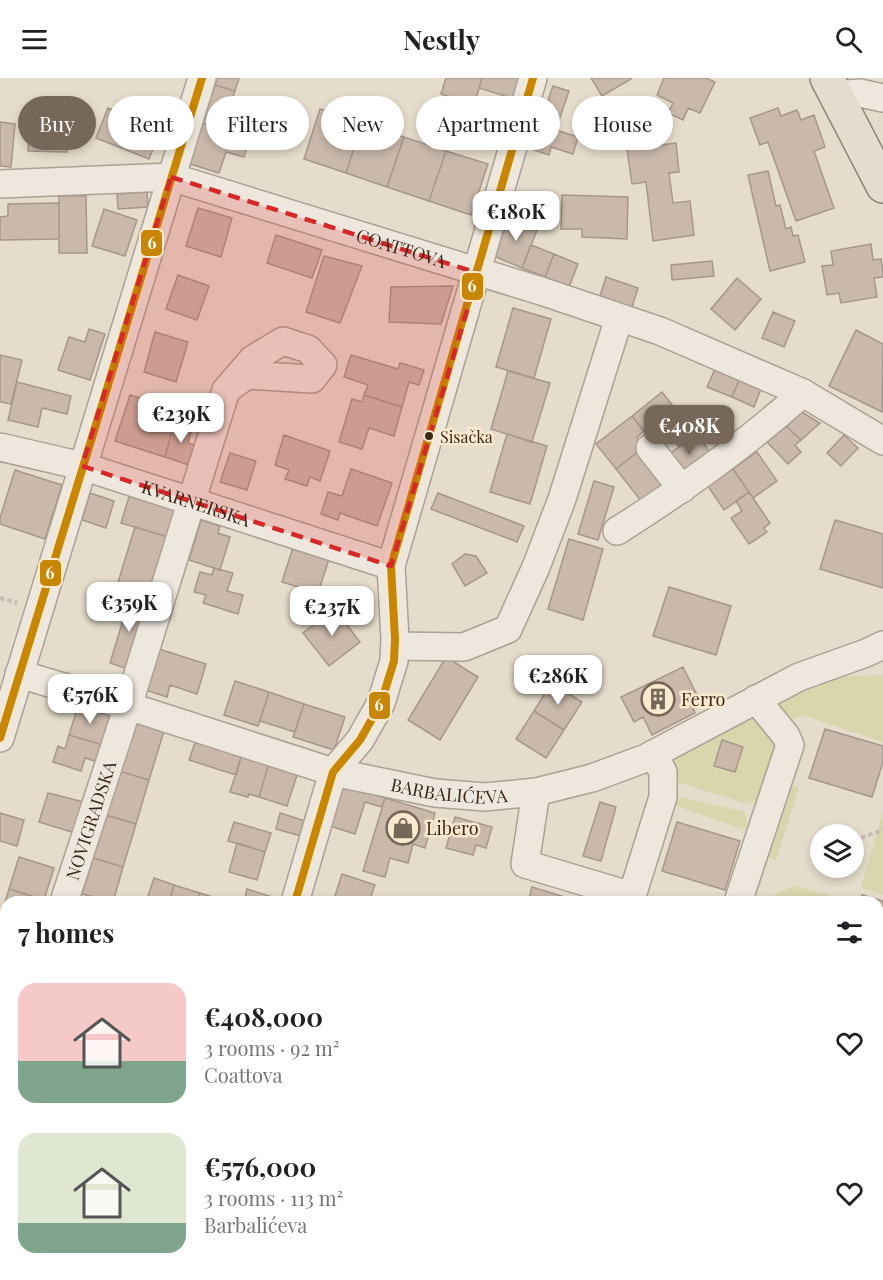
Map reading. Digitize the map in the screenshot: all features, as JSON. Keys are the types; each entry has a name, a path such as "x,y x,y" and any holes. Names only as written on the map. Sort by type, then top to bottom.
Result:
{"main road":[{"path":"831,86 883,186"}],"street":[{"path":"0,738 202,78"},
{"path":"297,896 333,772 360,740 381,703 394,661 391,566 533,78"},
{"path":"831,86 883,98"},
{"name":"COATTOVA","path":"0,184 171,177 660,331 803,393 883,441"},
{"path":"395,646 464,647 508,629 536,567 562,499 619,318"},
{"name":"NOVIGRADSKA","path":"66,896 193,501 226,390"},
{"path":"617,531 681,489 763,429 803,393"},
{"name":"KVARNERSKA","path":"0,447 82,466 391,566"},
{"path":"650,448 681,489"},
{"name":"BARBALIĆEVA","path":"19,674 128,706 333,772 435,793 485,797 536,792 592,778 653,754 799,677 878,652"},
{"path":"740,896 790,745 786,736 756,699"},
{"path":"642,896 663,797 663,772 653,754"},
{"path":"536,792 525,864 631,896"}],"path":[{"path":"864,837 883,830"}],"highlighted area":[{"path":"171,177 478,273 391,566 82,466"}],"shaded area":[{"path":"883,675 883,742 802,715 789,722 768,696 801,678"},
{"path":"756,702 780,735 756,801 748,804 674,781 666,750"},
{"path":"782,783 799,788 776,860 759,854"},
{"path":"681,797 745,812 747,827 742,829 674,805"},
{"path":"883,811 883,895 861,887"},
{"path":"793,886 831,895 831,896 772,896"}],"building":[{"path":"217,78 239,78 235,91 215,85"},
{"path":"446,78 482,78 477,96 441,94"},
{"path":"482,78 522,78 516,96 505,96 479,88"},
{"path":"591,78 631,78 631,79 602,96"},
{"path":"664,78 706,78 715,82 700,113 688,108 683,120 673,115 673,96 657,95"},
{"path":"215,85 235,91 233,96 211,96"},
{"path":"553,86 569,91 560,117 560,96 550,96"},
{"path":"108,108 108,143 96,138"},
{"path":"778,108 781,116 797,110 801,120 814,115 825,147 814,151 834,208 796,221 768,142 760,145 750,118"},
{"path":"321,109 321,150 353,150 346,173 304,159 307,150 309,150 309,143"},
{"path":"206,111 206,124 202,123"},
{"path":"0,122 15,124 11,167 0,166"},
{"path":"202,123 206,124 206,150 246,150 244,157 226,152 219,173 190,164"},
{"path":"560,131 572,135 573,154 560,150"},
{"path":"404,137 416,141 416,150 446,151 429,201 387,187 400,150 404,150"},
{"path":"673,143 676,143 679,172 669,173 673,203 690,201 694,235 653,241 646,182 632,184 627,150 673,150"},
{"path":"28,150 67,150 67,152"},
{"path":"126,150 153,150 149,159"},
{"path":"353,150 400,150 387,187 346,173"},
{"path":"534,150 550,150 549,155"},
{"path":"446,151 488,164 471,215 429,201"},
{"path":"768,171 776,206 780,205 786,229 791,227 793,236 798,235 805,262 770,271 748,175"},
{"path":"147,192 148,207 118,209 117,194"},
{"path":"562,195 628,197 627,239 582,237 582,229 561,229"},
{"path":"59,196 86,196 87,253 59,253"},
{"path":"59,203 59,239 0,240 0,217 8,216 8,204"},
{"path":"198,208 232,218 221,257 186,246"},
{"path":"104,209 137,220 125,256 92,246"},
{"path":"510,216 538,228 522,268 494,256"},
{"path":"276,235 322,250 312,278 267,263"},
{"path":"871,244 873,260 881,259 883,271 883,277 874,278 877,297 841,303 839,293 827,295 822,266 833,265 831,251"},
{"path":"531,245 554,254 545,277 522,268"},
{"path":"554,254 578,264 569,287 545,277"},
{"path":"324,256 362,266 340,323 306,312"},
{"path":"712,261 714,276 672,280 671,265"},
{"path":"178,275 209,286 197,320 166,309"},
{"path":"606,277 638,288 632,307 600,296"},
{"path":"737,278 761,299 735,330 711,309"},
{"path":"453,286 441,324 389,322 391,287"},
{"path":"513,308 551,319 534,378 496,367"},
{"path":"773,312 795,321 784,347 762,338"},
{"path":"89,329 105,334 90,380 58,370 69,337 85,342"},
{"path":"856,330 883,344 882,412 829,386"},
{"path":"155,332 188,342 176,382 144,372"},
{"path":"0,355 22,360 11,404 0,402"},
{"path":"351,355 398,369 400,363 424,370 419,385 409,382 402,407 364,395 368,385 344,377"},
{"path":"715,369 739,380 732,397 707,387"},
{"path":"508,371 550,383 532,442 491,429"},
{"path":"739,380 761,389 754,407 732,397"},
{"path":"17,382 71,396 67,414 42,408 38,427 8,420"},
{"path":"662,392 680,415 664,427 658,420 644,431 632,416"},
{"path":"130,395 152,402 149,412 175,420 165,457 115,441"},
{"path":"364,395 402,407 394,436 369,428 362,449 339,442 352,399 362,402"},
{"path":"800,411 820,423 801,440 785,425"},
{"path":"680,415 697,434 679,447 664,427"},
{"path":"632,416 644,431 637,437 644,447 616,469 596,444"},
{"path":"175,420 193,425 188,443 198,446 192,466 165,457"},
{"path":"785,425 801,440 795,445 801,452 788,464 767,442"},
{"path":"507,434 547,446 530,504 490,492"},
{"path":"697,434 712,455 681,478 665,457"},
{"path":"284,435 330,451 320,481 310,477 307,486 285,479 289,470 275,465"},
{"path":"844,435 858,448 841,466 827,453"},
{"path":"644,447 673,484 645,506 616,469"},
{"path":"757,452 777,481 753,498 733,469"},
{"path":"230,453 256,461 247,490 220,482"},
{"path":"351,469 392,483 377,526 340,513 338,520 321,514 328,492 342,496"},
{"path":"733,469 749,492 724,510 708,486"},
{"path":"15,470 62,485 45,539 0,524"},
{"path":"594,481 614,487 598,540 578,534"},
{"path":"749,492 770,523 764,528 767,532 749,544 731,518 742,511 736,501"},
{"path":"90,493 114,501 106,528 82,520"},
{"path":"438,493 524,526 517,542 431,509"},
{"path":"130,494 176,508 168,537 121,523"},
{"path":"201,520 220,526 218,533 230,537 220,570 189,560"},
{"path":"835,520 883,534 883,588 820,569"},
{"path":"135,527 168,537 148,602 115,592"},
{"path":"569,539 603,549 583,620 548,609"},
{"path":"293,547 329,559 318,593 282,582"},
{"path":"465,554 476,556 487,573 465,586 452,564"},
{"path":"214,568 233,573 227,591 243,595 238,614 203,603 206,595 194,592 200,572 212,575"},
{"path":"669,587 731,606 716,655 653,636"},
{"path":"130,597 148,602 128,669 110,663"},
{"path":"335,609 360,642 329,666 303,633"},
{"path":"159,649 206,664 197,694 170,685 167,697 146,690"},
{"path":"446,657 478,677 440,740 408,720"},
{"name":"Ferro","path":"683,667 698,697 690,701 695,713 652,735 643,717 634,722 621,697"},
{"path":"235,681 269,692 258,726 224,715"},
{"path":"551,683 582,702 564,730 534,711"},
{"path":"269,692 304,704 295,732 260,721"},
{"path":"304,704 345,717 334,750 293,737"},
{"path":"78,706 111,715 103,745 69,735"},
{"path":"534,711 564,730 546,758 516,739"},
{"path":"134,722 164,731 149,780 119,771"},
{"path":"825,729 883,746 883,762 872,797 809,778"},
{"path":"69,735 103,745 98,762 85,758 81,771 53,762 58,746 65,749"},
{"path":"196,740 242,754 236,775 189,760"},
{"path":"722,740 743,747 735,772 714,766"},
{"path":"242,754 269,763 259,797 249,794 248,797 230,792"},
{"path":"269,763 298,772 287,806 259,797"},
{"path":"119,771 149,780 136,824 106,815"},
{"path":"343,785 385,798 382,807 365,802 355,834 330,826"},
{"path":"48,793 84,802 75,833 39,822"},
{"name":"Libero","path":"385,798 435,813 425,848 413,844 408,863 390,858 385,877 363,871"},
{"path":"600,802 616,807 601,861 583,856"},
{"path":"0,813 24,820 17,846 0,841"},
{"path":"280,813 305,821 301,836 276,829"},
{"path":"106,815 136,824 123,867 93,858"},
{"path":"455,817 492,827 486,848 476,845 473,855 446,848"},
{"path":"234,822 271,833 265,852 228,841"},
{"path":"677,822 740,841 725,890 662,871"},
{"path":"237,843 265,852 257,880 229,872"},
{"path":"19,857 54,868 45,896 31,896 9,889"},
{"path":"93,858 123,867 115,896 82,894"},
{"path":"342,874 375,885 371,896 335,896"},
{"path":"154,878 174,885 171,896 148,896"},
{"path":"174,885 200,893 199,896 171,896"},
{"path":"532,887 561,896 530,896"},
{"path":"9,889 31,896 7,896"},
{"path":"247,889 269,896 245,896"}],"transit line":[{"name":"6","path":"0,738 202,78"},
{"name":"6","path":"297,896 333,772 360,740 381,703 394,661 391,566 533,78"}],"place":[{"name":"Sisačka","path":"429,436"},
{"name":"Ferro","path":"658,699"},
{"name":"Libero","path":"403,828"}]}
